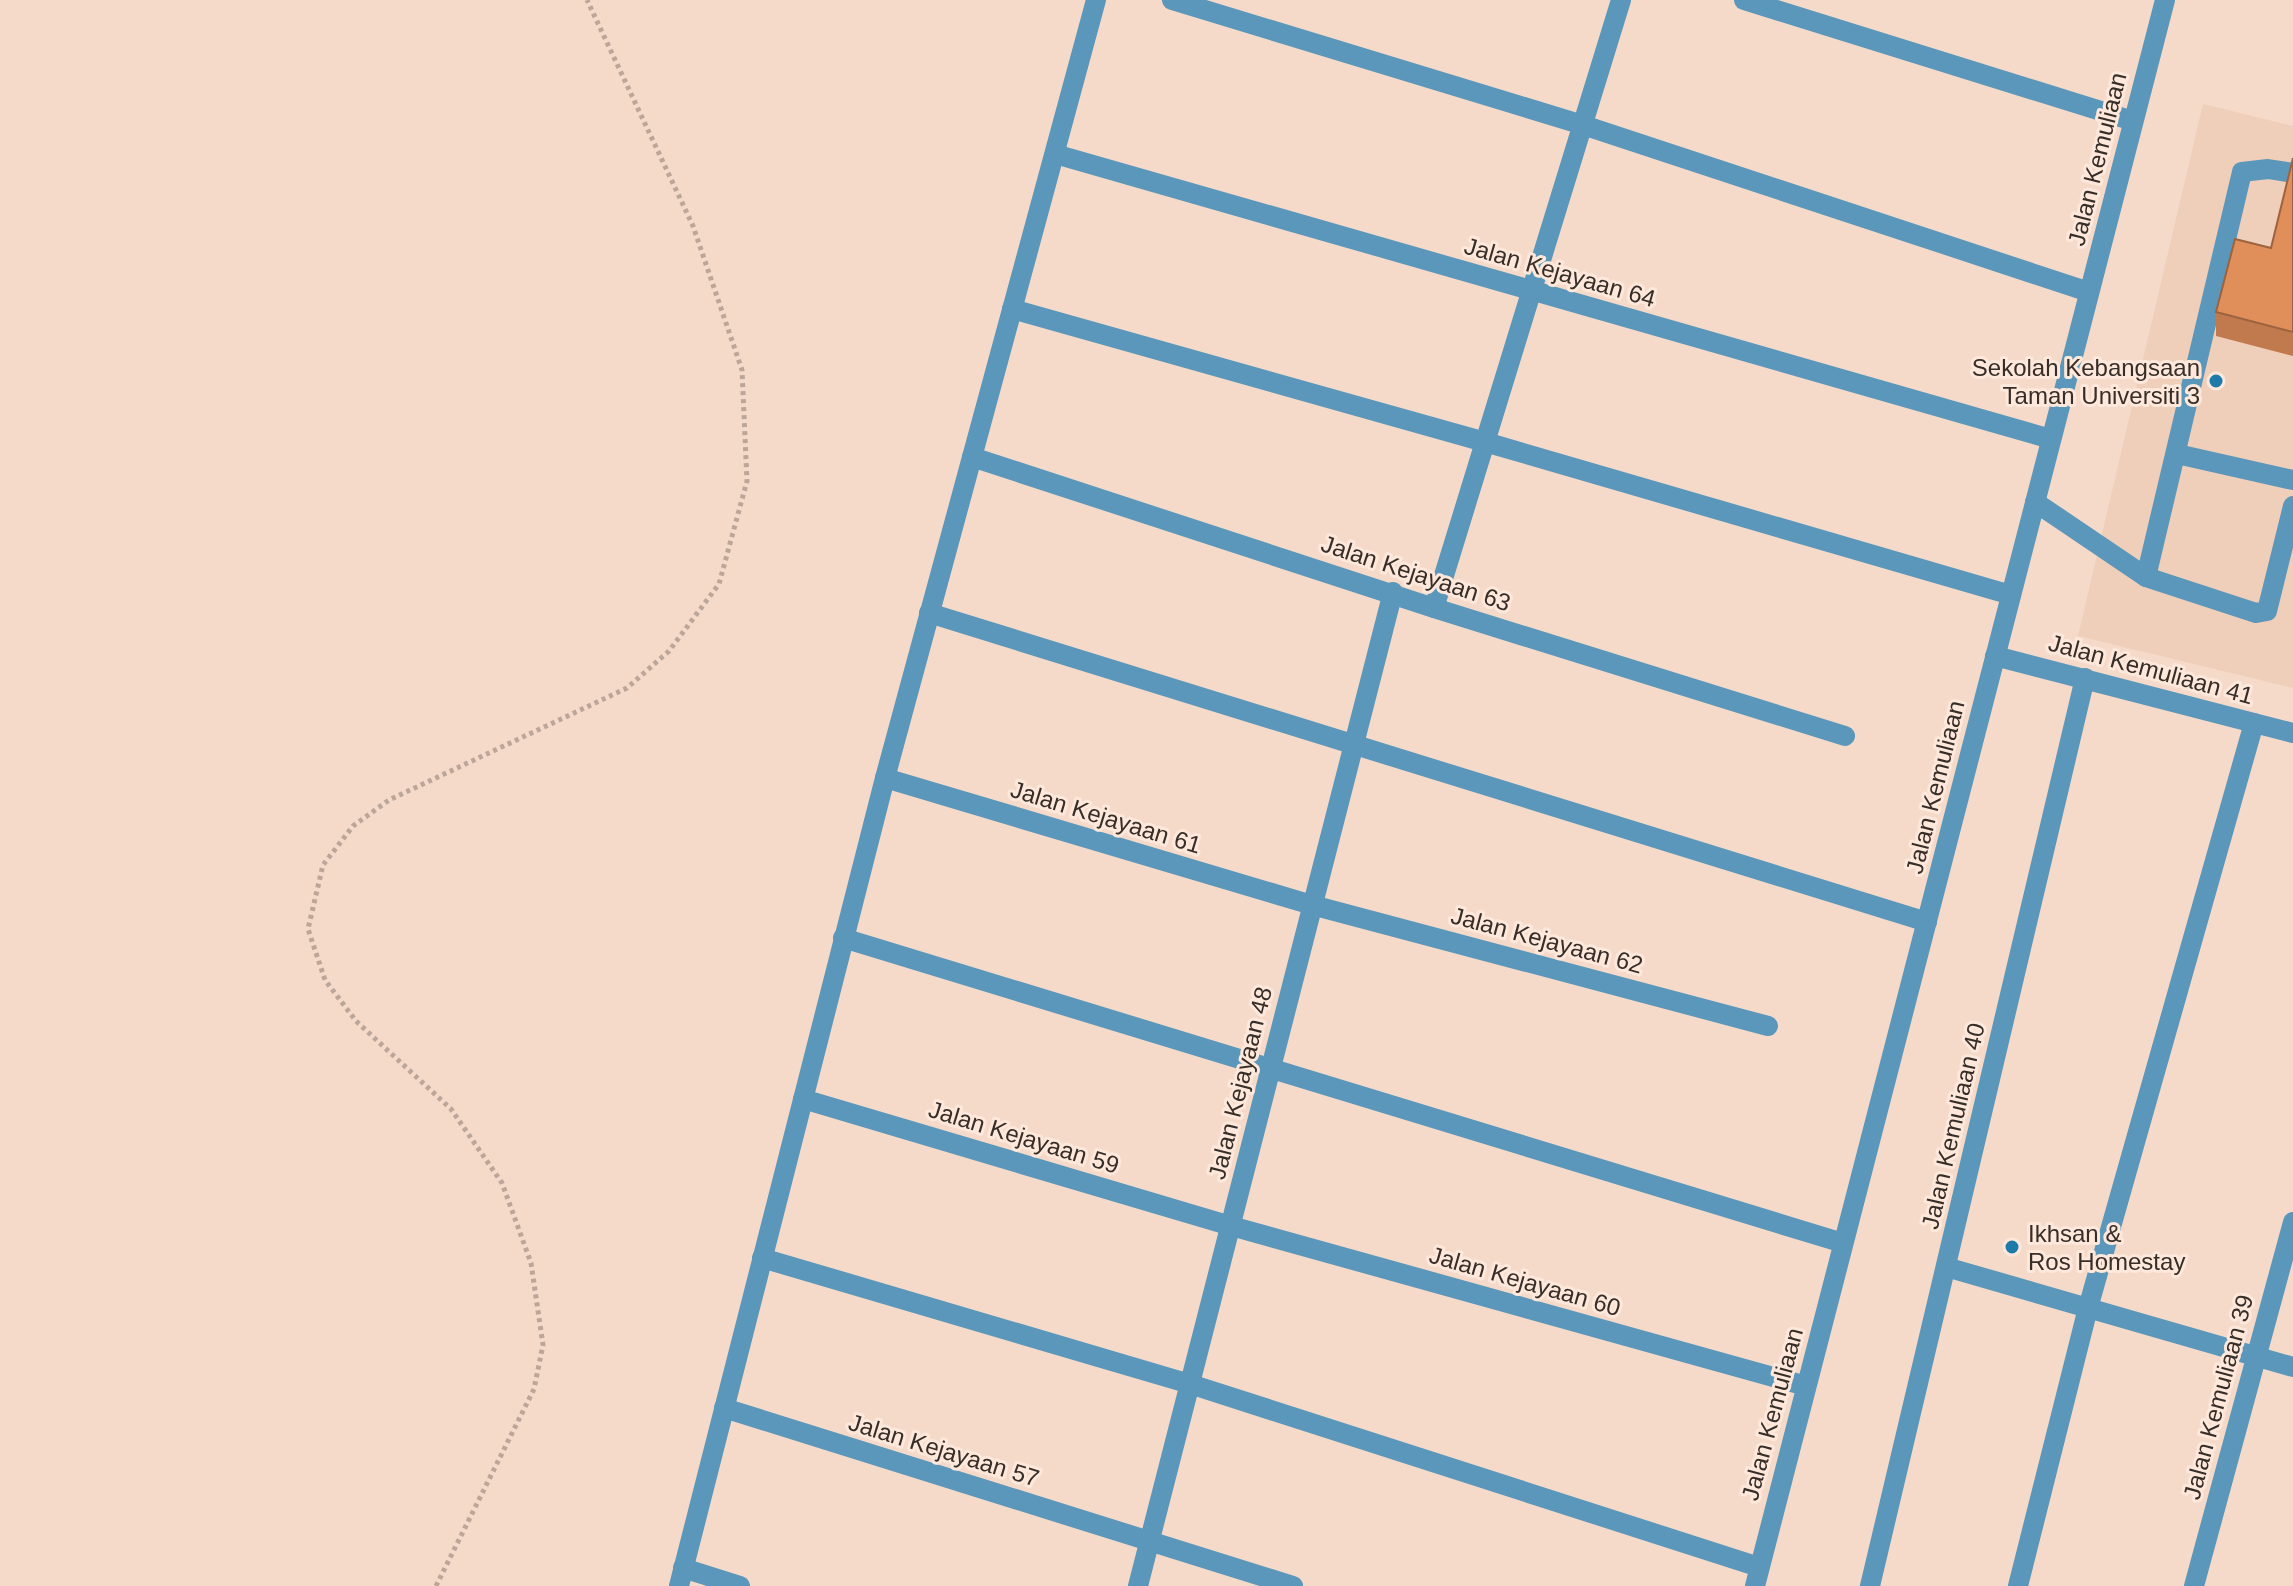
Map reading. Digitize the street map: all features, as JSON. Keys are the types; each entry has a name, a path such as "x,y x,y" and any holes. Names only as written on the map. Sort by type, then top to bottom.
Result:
{"street":[{"path":"740,1586 681,1577 885,778 1096,0"},
{"path":"1172,0 1583,125 2089,292"},
{"path":"1434,608 1621,0"},
{"path":"1744,0 2133,121"},
{"name":"Jalan Kemuliaan","path":"1757,1576 2165,0"},
{"name":"Jalan Kejayaan 64","path":"1055,154 2051,439"},
{"path":"2146,577 2242,172 2268,169 2293,173"},
{"path":"1012,309 2011,595"},
{"path":"2177,454 2293,480"},
{"name":"Jalan Kejayaan 63","path":"972,457 1393,592 1434,608 1845,736"},
{"path":"2035,502 2146,577 2256,613 2267,611 2293,506"},
{"name":"Jalan Kejayaan 48","path":"1138,1586 1393,592"},
{"path":"929,613 1927,922"},
{"name":"Jalan Kemuliaan 41","path":"1995,656 2293,733"},
{"name":"Jalan Kemuliaan 40","path":"1870,1586 2085,678"},
{"path":"2018,1586 2088,1308 2254,723"},
{"name":"Jalan Kejayaan 61","path":"885,778 1312,905"},
{"name":"Jalan Kejayaan 62","path":"1312,905 1768,1026"},
{"path":"843,938 1270,1071 1843,1243"},
{"name":"Jalan Kejayaan 59","path":"803,1099 1231,1226"},
{"name":"Jalan Kemuliaan 39","path":"2194,1586 2293,1222"},
{"name":"Jalan Kejayaan 60","path":"1231,1226 1806,1386"},
{"path":"762,1258 1190,1384 1757,1576"},
{"path":"1946,1267 2293,1367"},
{"name":"Jalan Kejayaan 57","path":"724,1408 1293,1586"}],"path":[{"path":"436,1586 534,1389 543,1345 531,1263 502,1183 451,1109 356,1021 325,980 308,929 323,865 353,826 389,800 627,688 669,651 719,584 747,481 742,370 693,226 587,0"}],"shaded area":[{"name":"Sekolah Kebangsaan Taman Universiti 3","path":"2203,104 2293,126 2293,688 2078,636"}],"building":[{"path":"2293,158 2293,332 2216,312 2235,239 2271,248"}],"place":[{"name":"Sekolah Kebangsaan Taman Universiti 3","path":"2216,381"},
{"name":"Ikhsan & Ros Homestay","path":"2012,1247"}]}
